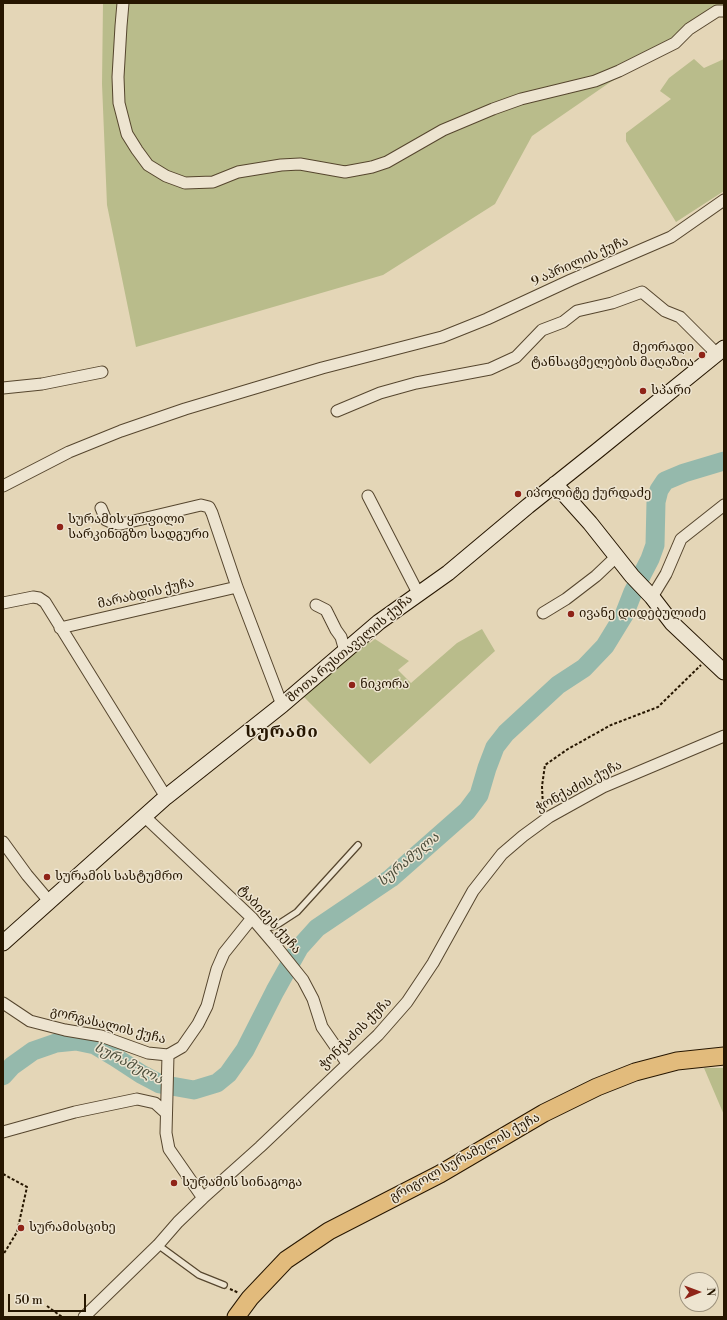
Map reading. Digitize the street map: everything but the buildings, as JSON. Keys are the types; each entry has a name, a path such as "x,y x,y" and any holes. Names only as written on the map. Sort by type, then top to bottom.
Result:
{"main road":[{"name":"გრიგოლ სურამელის ქუჩა","path":"236,1317 250,1298 286,1260 329,1231 440,1174 544,1113 597,1087 635,1072 677,1061 724,1056"}],"street":[{"path":"123,3 118,77 119,103 127,134 148,165 166,176 185,183 214,182 238,172 280,165 300,164 345,172 372,167 387,162 443,130 493,109 521,99 595,81 619,71 675,43 689,29 717,11 724,11"},
{"name":"9 აპრილის ქუჩა","path":"3,486 68,452 121,431 185,409 322,368 442,337 487,319 571,280 671,237 724,200"},
{"path":"337,411 380,393 416,383 490,369 516,357 542,330 563,322 577,311 612,303 642,292 665,311 680,317 720,351"},
{"name":"შოთა რუსთაველის ქუჩა","path":"3,944 166,797 282,705 379,622 448,573 555,484 597,452 720,351"},
{"path":"3,388 42,384 102,372"},
{"path":"555,484 590,523 616,557 672,623 724,672"},
{"path":"368,496 418,593"},
{"path":"101,508 106,520 113,524 121,524 201,505 209,506 237,588 282,705"},
{"path":"650,596 666,574 682,539 724,505"},
{"path":"543,613 596,576 616,557"},
{"name":"მარაბდის ქუჩა","path":"60,628 237,588"},
{"path":"3,603 33,597 39,598 45,602 166,797"},
{"path":"316,605 326,610 341,637 345,651"},
{"name":"ჭონქაძის ქუჩა","path":"84,1317 158,1245 178,1222 203,1198 260,1147 378,1035 407,1002 433,962 473,891 497,861 522,836 548,817 603,787 724,736"},
{"name":"ტაბიძეს ქუჩა","path":"144,816 252,918 275,945 303,980 313,999 322,1027 347,1063"},
{"path":"3,842 27,875 49,901"},
{"name":"გორგასალის ქუჩა","path":"3,1003 30,1021 65,1030 101,1036 148,1052 168,1055 182,1047 198,1024 206,1006 217,969 224,953 252,918"},
{"path":"168,1055 166,1133 169,1149 203,1198"},
{"path":"3,1132 75,1112 137,1099 155,1103 166,1108"}],"lane":[{"path":"262,930 277,925 297,912 358,845"},
{"path":"158,1245 199,1275 224,1285"}],"path":[{"path":"548,817 543,811 542,786 545,765 568,748 611,725 658,707 709,658"},
{"path":"3,1174 27,1187 17,1232 3,1255"},
{"path":"47,1306 62,1317"}],"green space":[{"path":"103,3 724,3 724,14 609,83 532,136 495,204 383,275 136,347 107,205 102,84"},
{"path":"694,59 704,68 724,59 724,191 676,222 626,141 626,133 671,99 660,91 669,78"},
{"path":"482,629 495,651 370,764 304,697 307,686 363,636 370,643 375,639 409,661 398,670 411,683 457,643"},
{"path":"704,1068 724,1068 724,1115"}],"waterway":[{"name":"სურამულა","path":"3,1076 12,1066 33,1051 56,1043 76,1041 95,1045 141,1074 160,1084 194,1090 217,1083 228,1074 245,1050 299,948 317,928 391,878 467,811 479,795 495,747 506,733 558,685 584,668 605,646 624,615 633,592 650,559 655,545 656,502 659,490 665,481 684,473 724,461"}],"place":[{"name":"მეორადი ტანსაცმელების მაღაზია","path":"702,355"},
{"name":"სპარი","path":"643,391"},
{"name":"იპოლიტე ქურდაძე","path":"518,494"},
{"name":"სურამის ყოფილი სარკინიგზო სადგური","path":"60,527"},
{"name":"ივანე დიდებულიძე","path":"571,614"},
{"name":"ნიკორა","path":"352,685"},
{"name":"სურამის სასტუმრო","path":"47,877"},
{"name":"სურამის სინაგოგა","path":"174,1183"},
{"name":"სურამისციხე","path":"21,1228"}],"district":[{"name":"სურამი","path":"282,733"}]}
